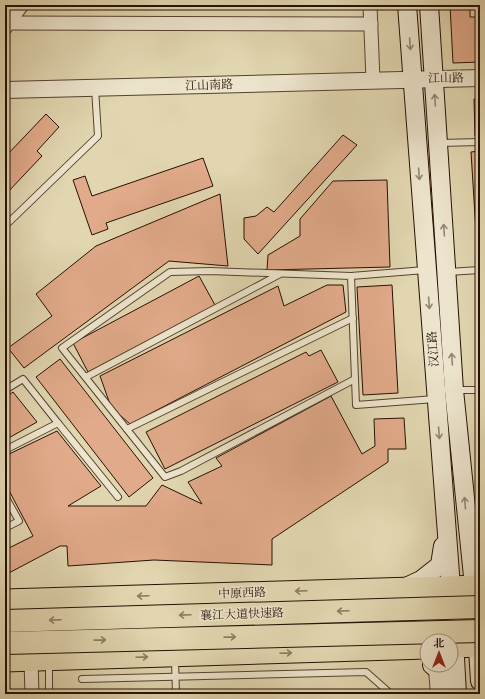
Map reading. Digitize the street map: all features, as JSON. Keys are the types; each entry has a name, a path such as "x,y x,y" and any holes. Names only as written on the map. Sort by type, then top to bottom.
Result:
{"highway":[{"path":"368,610 416,600 478,590"},
{"name":"襄江大道快速路","path":"5,621 480,607"},
{"name":"襄江大道快速路","path":"5,643 369,632 479,641"}],"main road":[{"name":"汉江路","path":"407,5 451,587 452,633"},
{"name":"汉江路","path":"428,5 454,390 467,524 478,590 480,681"},
{"path":"467,524 480,541"},
{"path":"404,588 421,580 440,565 446,527"},
{"name":"中原西路","path":"5,600 451,587 478,590"},
{"path":"459,645 479,641"},
{"path":"5,661 419,648"},
{"path":"402,649 419,658"},
{"path":"443,673 452,680 456,694"},
{"name":"汉江路","path":"454,673 456,694"}],"street":[{"path":"7,26 22,5"},
{"path":"370,5 373,80"},
{"path":"7,26 371,24"},
{"name":"江山路","path":"412,79 480,78"},
{"name":"江山南路","path":"5,90 412,79"},
{"path":"32,694 40,660"},
{"path":"434,673 439,694"}],"lane":[{"path":"5,226 98,136 95,88"},
{"path":"438,143 480,142"},
{"path":"355,379 181,471 165,477 62,348 170,272 210,271 351,276 427,270"},
{"path":"447,272 480,270"},
{"path":"86,377 280,274"},
{"path":"351,276 356,405 436,399"},
{"path":"127,429 353,318"},
{"path":"5,390 23,379 118,497"},
{"path":"454,390 480,390"},
{"path":"5,450 58,423"},
{"path":"5,496 19,521 5,528"},
{"path":"175,656 176,694"},
{"path":"40,660 49,694"},
{"path":"82,679 366,672 391,694"}],"building":[{"path":"450,5 470,5 470,17 480,17 480,62 453,63"},
{"path":"474,99 480,99 480,136 475,136"},
{"path":"46,114 59,127 37,151 42,156 5,195 5,157"},
{"path":"343,135 357,145 258,254 244,239 244,218 256,216 267,207 274,212"},
{"path":"480,151 480,264 478,264 471,152"},
{"path":"203,158 213,186 106,223 108,229 92,235 73,180 85,176 92,196"},
{"path":"387,180 390,267 267,270 268,255 300,236 300,219 333,181"},
{"path":"220,194 228,266 169,261 24,368 8,348 52,316 36,294 96,246"},
{"path":"199,276 215,305 88,372 73,343"},
{"path":"327,285 343,285 346,312 130,424 111,407 100,376 278,286 284,306"},
{"path":"392,285 398,393 363,395 357,287"},
{"path":"321,350 338,382 165,469 146,432 306,352 309,356"},
{"path":"60,359 153,478 129,497 36,377"},
{"path":"13,392 37,422 5,440 5,398"},
{"path":"331,396 362,454 375,446 374,419 404,418 406,449 388,449 388,462 272,539 272,565 154,560 68,566 67,546 60,546 5,575 5,550 33,536 5,483 5,456 57,431 101,486 68,506 146,506 162,485 202,504 188,482 222,466 216,458"}]}
